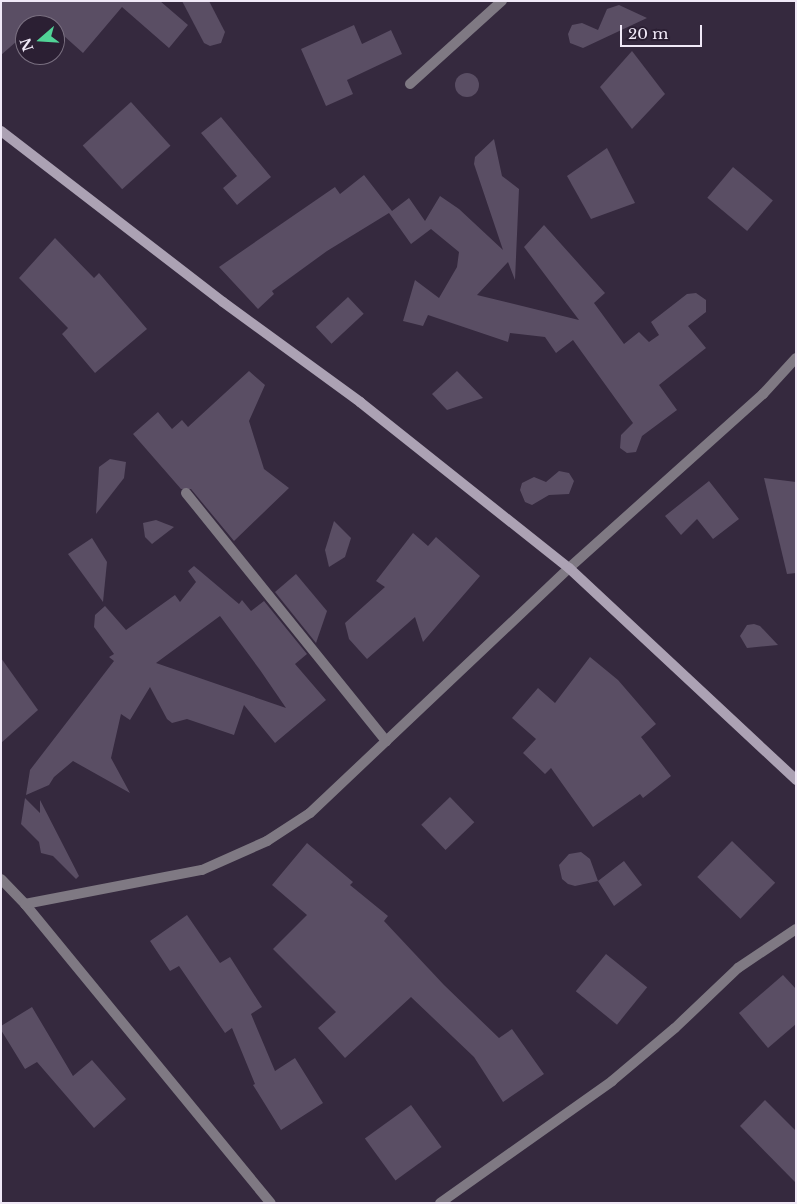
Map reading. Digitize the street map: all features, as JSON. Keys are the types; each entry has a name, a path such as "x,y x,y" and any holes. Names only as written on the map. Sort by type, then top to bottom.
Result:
{"main road":[{"path":"1,131 223,302 360,402 569,568 796,780"}],"street":[{"path":"410,84 502,1"},
{"path":"26,904 202,870 258,845 310,813 569,568 763,394 796,358"},
{"path":"186,493 386,741"},
{"path":"1,880 26,904 271,1203"},
{"path":"440,1203 612,1082 675,1028 738,968 796,929"}],"building":[{"path":"1,1 160,1 188,25 169,48 122,7 83,53 65,37 65,15 15,15 15,43 1,55"},
{"path":"182,1 209,1 225,32 221,43 210,46 204,43"},
{"path":"619,5 647,18 583,48 570,43 568,34 572,25 582,23 598,30 607,9"},
{"path":"354,25 362,44 391,30 402,54 347,80 353,94 326,106 301,49"},
{"path":"632,51 665,94 632,129 600,87"},
{"path":"462,73 472,73 479,80 479,90 472,97 462,97 455,90 455,80"},
{"path":"131,102 170,146 122,189 83,145"},
{"path":"221,117 271,177 237,205 223,188 237,176 201,133"},
{"path":"494,139 502,176 519,189 515,280 508,262 477,295 579,320 524,247 544,225 605,293 594,303 624,344 639,332 649,342 659,335 651,322 687,294 696,293 706,300 706,312 688,326 706,348 659,385 677,410 642,436 636,452 627,453 620,448 621,435 633,423 573,340 556,353 545,337 510,333 508,342 428,315 423,326 403,321 415,280 439,298 457,267 459,252 431,229 411,244 389,213 327,251 272,291 274,294 258,309 219,267 335,187 340,194 364,175 392,211 409,198 425,221 440,196 459,209 503,250 474,164 475,157"},
{"path":"607,148 635,203 591,219 567,176"},
{"path":"733,167 773,200 747,231 707,198"},
{"path":"55,238 94,278 99,273 147,329 95,373 62,334 68,328 19,278"},
{"path":"348,297 364,314 332,344 316,327"},
{"path":"249,371 265,385 249,421 264,469 289,488 234,541 191,489 181,489 133,434 158,412 172,429 182,420 188,427"},
{"path":"457,371 483,398 447,410 432,394"},
{"path":"110,459 126,462 124,478 96,514 99,467"},
{"path":"559,471 569,473 574,481 569,494 549,495 532,505 525,502 520,490 522,483 534,477 546,482"},
{"path":"764,478 796,482 796,573 787,574"},
{"path":"709,481 739,519 713,539 697,519 681,535 665,516"},
{"path":"156,520 174,527 152,544 145,537 143,523"},
{"path":"334,521 351,538 345,557 329,567 325,550"},
{"path":"413,533 428,546 436,537 480,576 423,642 415,617 367,659 349,639 345,623 385,587 376,581"},
{"path":"92,538 107,562 103,602 68,554"},
{"path":"194,566 239,604 242,600 251,611 264,601 307,654 295,664 326,700 275,743 244,705 234,735 187,719 172,723 167,719 150,687 130,720 121,714 111,758 130,793 73,761 54,777 49,785 26,795 30,770 114,661 109,657 114,654 94,627 95,615 105,606 126,630 175,595 180,602 196,582 188,571","holes":["220,616 286,708 156,663"]},
{"path":"296,574 327,611 316,643 275,592"},
{"path":"754,624 760,626 778,645 747,648 740,636 747,625"},
{"path":"590,657 618,680 656,724 641,737 671,776 643,798 640,794 593,827 551,768 545,774 523,753 536,739 512,718 538,688 555,703"},
{"path":"1,658 38,710 1,743"},
{"path":"450,797 474,822 446,850 421,825"},
{"path":"25,798 40,813 40,800 79,876 76,879 53,856 41,853 39,842 21,824"},
{"path":"732,841 775,883 740,919 697,877"},
{"path":"307,843 353,882 350,885 388,916 384,921 444,985 499,1038 512,1029 544,1074 503,1102 474,1057 411,997 345,1058 318,1028 336,1012 273,949 307,915 272,885"},
{"path":"581,852 590,859 598,881 575,886 568,884 562,879 559,865 569,854"},
{"path":"624,861 642,885 614,906 598,881"},
{"path":"187,915 220,963 230,957 262,1007 251,1014 275,1071 295,1058 323,1103 281,1130 253,1085 255,1084 232,1028 225,1033 179,966 170,971 150,941"},
{"path":"606,954 647,987 617,1025 576,991"},
{"path":"783,975 796,989 796,1024 768,1048 739,1013"},
{"path":"32,1007 73,1076 92,1060 126,1099 94,1128 37,1062 25,1069 1,1030 1,1026"},
{"path":"765,1100 796,1131 796,1183 740,1126"},
{"path":"411,1105 442,1147 395,1181 365,1139"}]}
